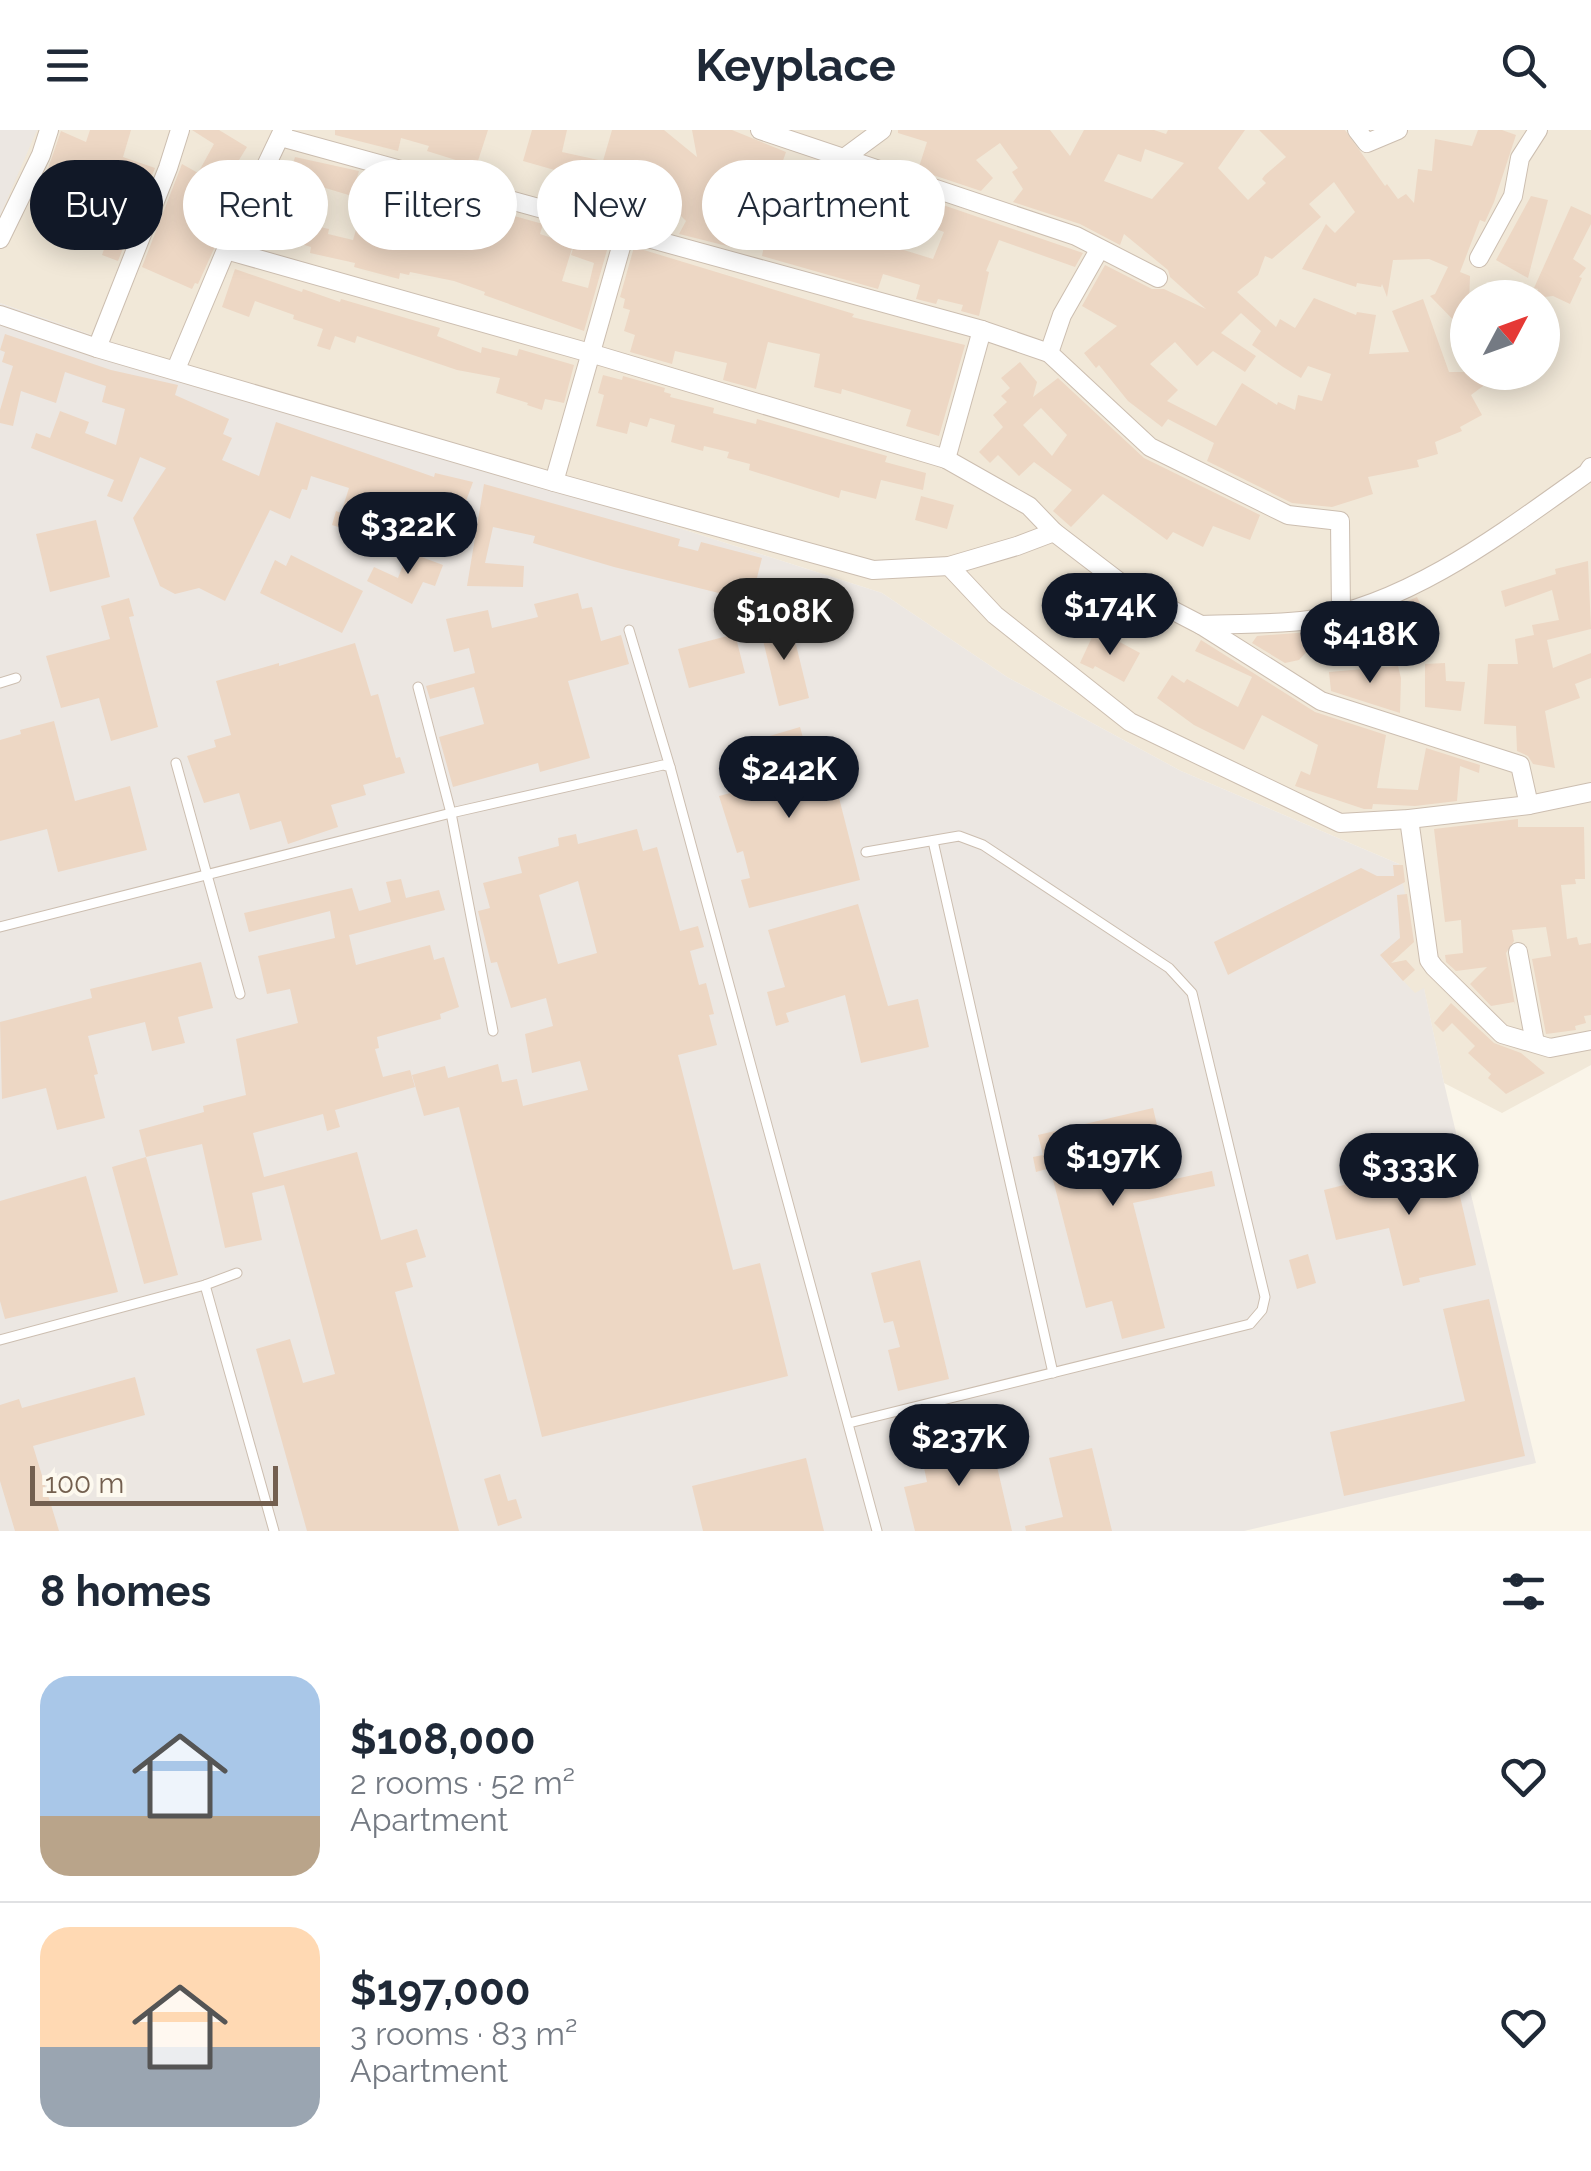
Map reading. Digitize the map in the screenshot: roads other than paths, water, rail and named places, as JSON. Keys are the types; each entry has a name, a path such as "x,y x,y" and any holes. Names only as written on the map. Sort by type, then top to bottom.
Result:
{"street":[{"path":"0,238 50,130"},
{"path":"97,348 180,130"},
{"path":"760,130 1076,236 1158,278"},
{"path":"844,158 882,130"},
{"path":"1357,130 1367,143 1398,130"},
{"path":"1480,258 1514,196 1520,158 1538,130"},
{"path":"269,160 282,133 537,208"},
{"path":"682,249 982,330 1049,353 1150,448 1288,514 1340,522 1341,613"},
{"path":"176,369 226,250 590,352 946,459 1030,506 1054,532 1122,584 1201,626 1322,701 1520,765 1529,805"},
{"path":"554,482 620,250"},
{"path":"1049,353 1062,315 1099,250"},
{"path":"0,315 97,348 554,482 873,570 949,566 1054,532"},
{"path":"946,459 982,330"},
{"path":"1201,626 1308,620 1341,613 1398,591 1478,550 1591,467"},
{"path":"949,566 995,614 1130,722 1340,822 1409,819 1529,805 1591,792"},
{"path":"1409,819 1429,960 1502,1034 1550,1048 1591,1040"},
{"path":"1518,952 1534,1043"}],"lane":[{"path":"630,630 877,1531"},
{"path":"0,683 16,678"},
{"path":"418,687 450,813 493,1031"},
{"path":"176,764 240,994"},
{"path":"0,928 450,813 663,765 670,767"},
{"path":"850,1423 1250,1324 1262,1310 1265,1297 1192,993 1169,968 983,846 960,836 866,852"},
{"path":"933,842 1053,1373"},
{"path":"0,1340 204,1286 237,1273"},
{"path":"204,1286 274,1531"}]}
